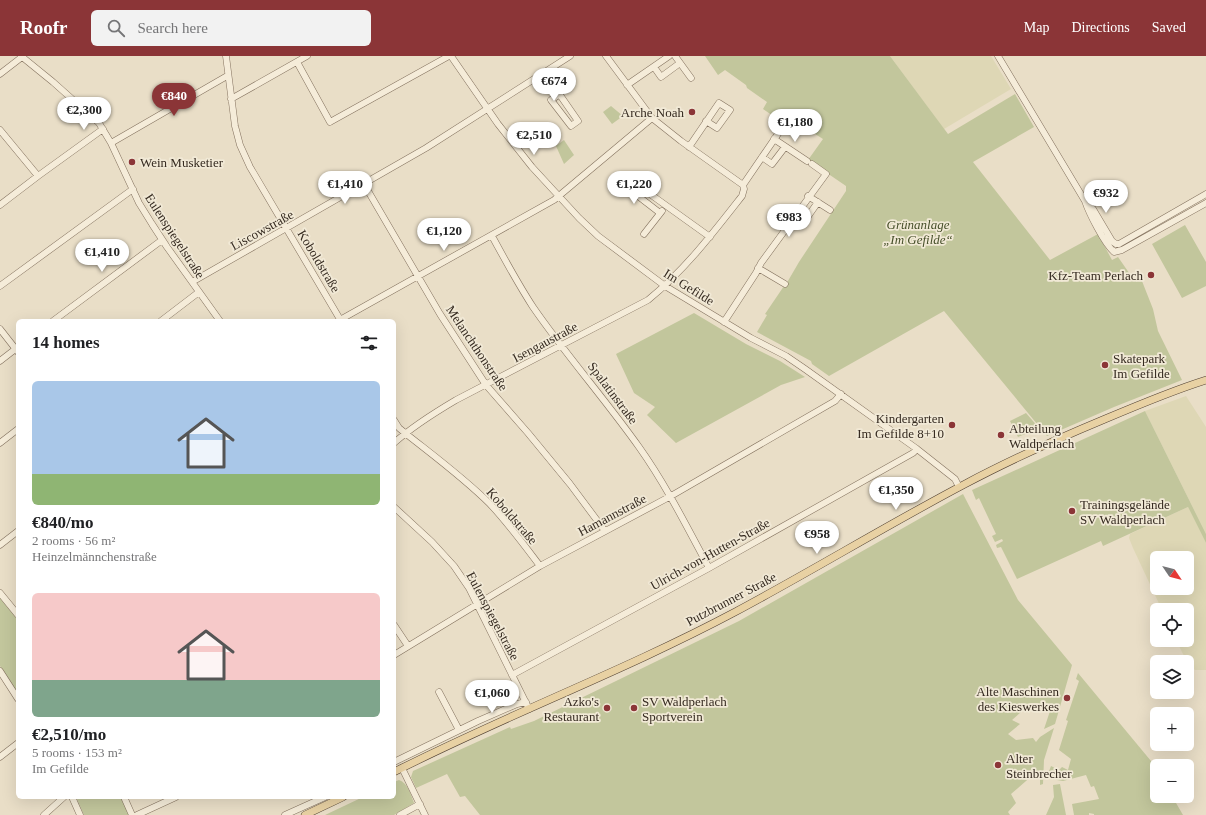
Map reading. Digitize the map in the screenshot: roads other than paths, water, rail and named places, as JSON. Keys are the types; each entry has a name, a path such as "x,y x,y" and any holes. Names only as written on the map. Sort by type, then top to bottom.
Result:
{"main road":[{"name":"Putzbrunner Straße","path":"396,771 527,706 662,648 734,613 959,487 1020,457 1085,427 1169,393 1206,380"},
{"path":"305,815 339,799"}],"street":[{"path":"0,74 22,56"},
{"name":"Eulenspiegelstraße","path":"22,56 99,123 111,143 139,203 162,240 219,319"},
{"name":"Koboldstraße","path":"226,56 227,76 235,126 250,168 339,319"},
{"path":"231,99 307,56"},
{"path":"297,62 330,122 450,56"},
{"name":"Im Gefilde","path":"450,56 487,110 528,163 579,218 606,242 665,286 724,322 786,356 841,394 917,449 955,479 959,487"},
{"name":"Liscowstraße","path":"192,282 287,229 426,148 570,56"},
{"path":"606,56 652,118 688,147 743,184"},
{"path":"627,85 669,56"},
{"path":"675,56 691,78"},
{"path":"998,56 1085,201 1093,209 1112,241 1121,247"},
{"path":"654,67 661,77 680,63"},
{"path":"544,72 560,94 578,121 571,126 551,100 560,94"},
{"path":"111,143 227,76"},
{"path":"344,319 554,200 652,118"},
{"path":"688,147 706,121"},
{"name":"Isengaustraße","path":"396,441 405,433 430,416 648,300 665,286 710,237 742,196 744,192 743,184 784,125"},
{"path":"0,204 103,129"},
{"path":"0,130 38,176"},
{"path":"724,322 758,268 808,196 826,174 774,139"},
{"path":"762,157 772,164 785,147"},
{"name":"Melanchthonstraße","path":"364,184 462,350 486,385 570,484 605,531"},
{"path":"0,286 133,189"},
{"path":"660,213 638,196 643,189 710,237"},
{"path":"1121,247 1206,194"},
{"path":"808,196 830,210"},
{"path":"794,216 804,222 818,202"},
{"path":"1121,247 1206,202"},
{"path":"644,234 666,206"},
{"name":"Spalatinstraße","path":"492,236 506,264 531,304 641,449 670,496 709,568"},
{"path":"56,319 162,240"},
{"path":"758,268 785,284"},
{"path":"164,319 200,292"},
{"path":"0,329 16,348"},
{"path":"0,361 16,350"},
{"name":"Hamannstraße","path":"396,654 540,566 670,496 835,401 841,394"},
{"name":"Koboldstraße","path":"396,423 405,433 446,464 490,505 540,566"},
{"path":"0,443 16,431"},
{"name":"Ulrich-von-Hutten-Straße","path":"512,675 709,568 913,453 917,449"},
{"name":"Eulenspiegelstraße","path":"396,509 432,542 454,566 468,588 527,706"},
{"path":"0,545 16,533"},
{"path":"0,594 16,613"},
{"path":"396,628 408,646"},
{"path":"0,670 16,696"},
{"path":"439,692 459,730"},
{"name":"Putzbrunner Straße","path":"396,759 517,704 527,706"},
{"path":"0,758 16,745"},
{"path":"402,768 425,815"},
{"path":"44,815 62,799"},
{"path":"73,799 80,815"},
{"path":"125,799 132,815"},
{"path":"137,815 172,799"},
{"path":"285,815 321,799"},
{"path":"400,815 420,804"}],"place":[{"name":"Arche Noah","path":"692,112"},
{"name":"Wein Musketier","path":"132,162"},
{"name":"Kfz-Team Perlach","path":"1151,275"},
{"name":"Skatepark Im Gefilde","path":"1105,365"},
{"name":"Kindergarten Im Gefilde 8+10","path":"952,425"},
{"name":"Abteilung Waldperlach","path":"1001,435"},
{"name":"Trainingsgelände SV Waldperlach","path":"1072,511"},
{"name":"Alte Maschinen des Kieswerkes","path":"1067,698"},
{"name":"Azko's Restaurant","path":"607,708"},
{"name":"SV Waldperlach Sportverein","path":"634,708"},
{"name":"Alter Steinbrecher","path":"998,765"}],"park label":[{"name":"Grünanlage „Im Gefilde“","path":"918,232"}]}
